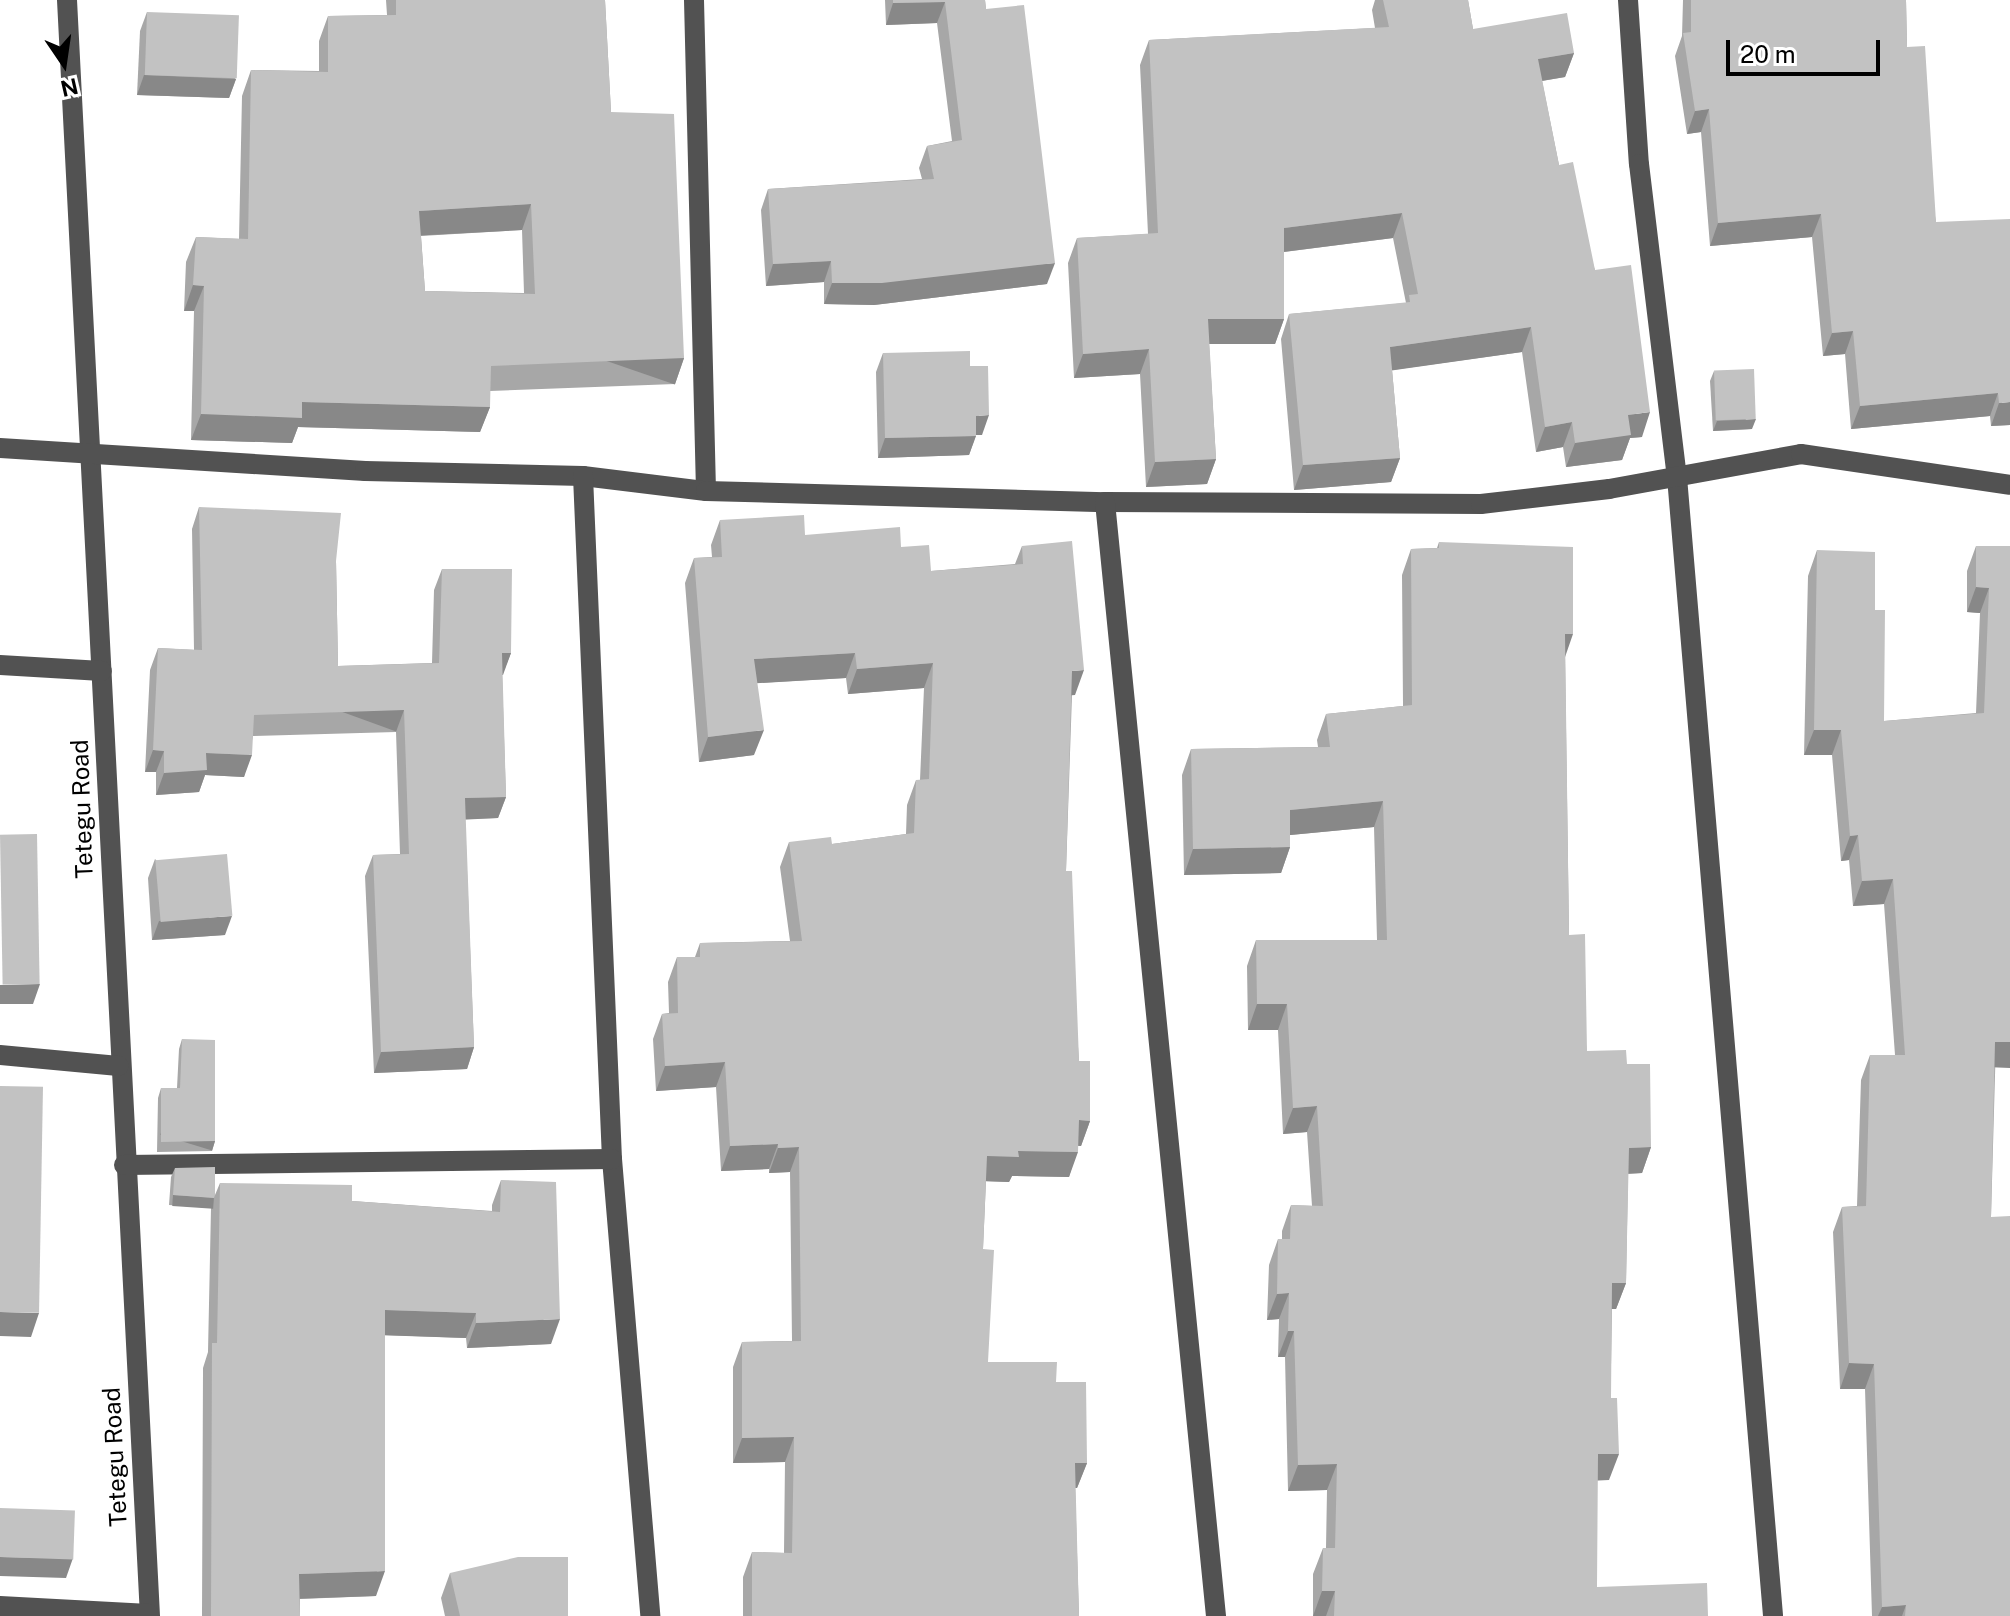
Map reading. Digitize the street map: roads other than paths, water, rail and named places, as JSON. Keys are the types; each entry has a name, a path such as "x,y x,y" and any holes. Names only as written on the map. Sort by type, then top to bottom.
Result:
{"street":[{"name":"Tetegu Road","path":"67,0 93,451 118,1066 150,1615"},
{"path":"694,0 706,491"},
{"path":"1628,0 1631,86 1677,477 1773,1616"},
{"path":"0,448 93,451 365,471 583,476 706,491 1105,502 1481,504 1677,477 1801,454 2010,485"},
{"path":"583,476 612,1159 650,1616"},
{"path":"1105,502 1216,1616"},
{"path":"0,665 102,671"},
{"path":"0,1055 118,1066"},
{"path":"124,1165 612,1159"},
{"path":"0,1606 150,1615"}]}
